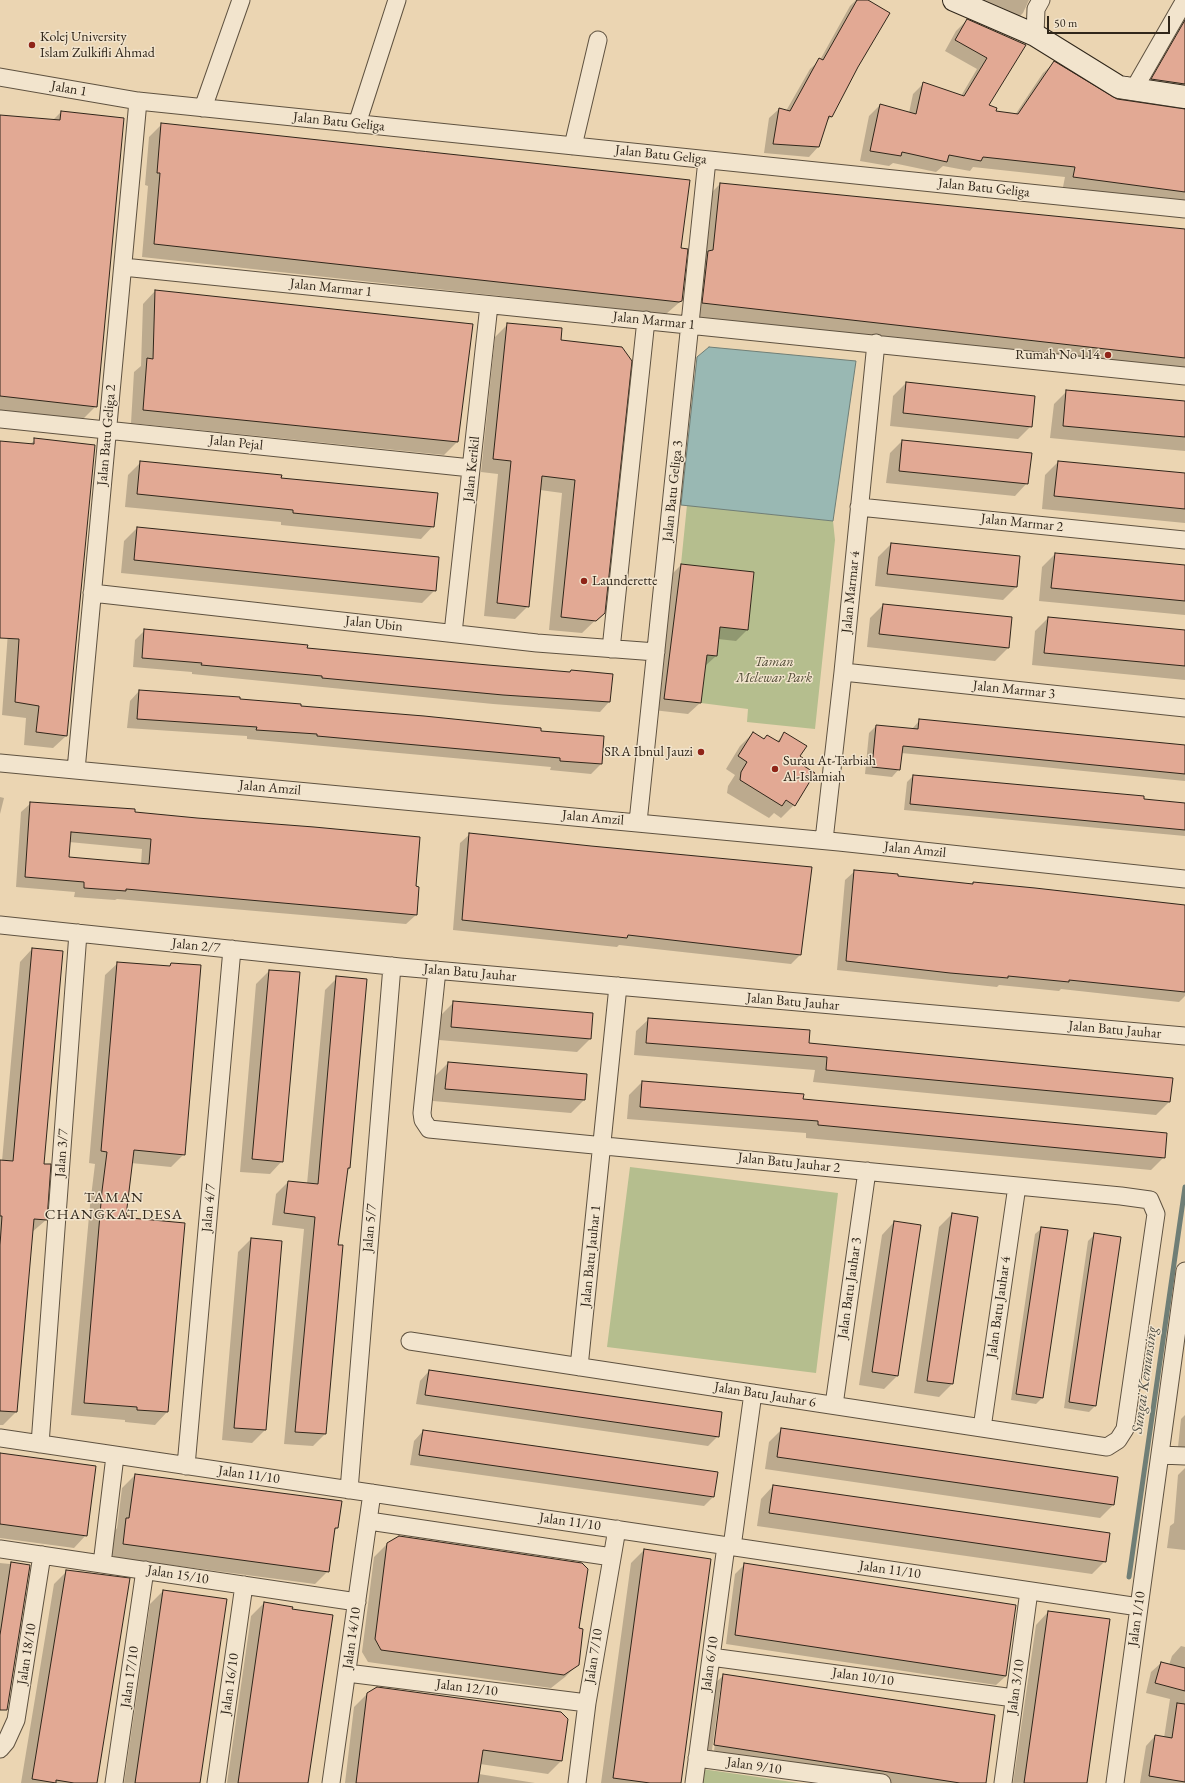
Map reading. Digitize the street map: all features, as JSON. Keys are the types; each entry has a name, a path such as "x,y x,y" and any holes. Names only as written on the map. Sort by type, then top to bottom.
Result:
{"street":[{"path":"203,108 241,0"},
{"path":"357,124 397,0"},
{"path":"954,0 1035,35 1119,87 1185,97"},
{"path":"1035,35 1036,9 1040,0"},
{"path":"1134,89 1185,0"},
{"path":"572,146 598,40"},
{"name":"Jalan 1","path":"0,77 138,101"},
{"name":"Jalan Batu Geliga","path":"138,101 1185,209"},
{"name":"Jalan Batu Geliga 2","path":"76,770 138,101"},
{"name":"Jalan Batu Geliga 3","path":"638,822 707,160"},
{"name":"Jalan Marmar 1","path":"123,267 876,343 1185,376"},
{"name":"Jalan Kerikil","path":"453,633 489,305"},
{"path":"611,649 646,320"},
{"name":"Jalan Marmar 4","path":"824,840 843,672 876,343"},
{"name":"Jalan Pejal","path":"0,419 472,468"},
{"name":"Jalan Marmar 2","path":"859,507 1185,540"},
{"name":"Jalan Ubin","path":"92,593 537,643 656,652"},
{"name":"Jalan Marmar 3","path":"843,672 1185,708"},
{"name":"Jalan Amzil","path":"0,763 824,840 1185,879"},
{"name":"Jalan 2/7","path":"0,925 396,967"},
{"name":"Jalan 3/7","path":"40,1444 78,933"},
{"name":"Jalan 4/7","path":"186,1466 232,949"},
{"name":"Jalan Batu Jauhar","path":"396,967 1185,1036"},
{"name":"Jalan 5/7","path":"349,1490 396,967"},
{"name":"Jalan Batu Jauhar 2","path":"437,970 422,1113 423,1120 428,1129 1150,1200 1156,1214 1125,1428 1118,1440"},
{"name":"Jalan Batu Jauhar 1","path":"579,1367 618,986"},
{"name":"Jalan Batu Jauhar 3","path":"834,1405 867,1171"},
{"name":"Jalan Batu Jauhar 4","path":"982,1428 1017,1186"},
{"name":"Jalan 1/10","path":"1115,1783 1185,1271"},
{"name":"Jalan Batu Jauhar 6","path":"410,1341 1107,1447 1118,1440"},
{"name":"Jalan 6/10","path":"694,1783 711,1657 753,1393"},
{"name":"Jalan 11/10","path":"0,1438 1139,1607"},
{"path":"1160,1455 1185,1456"},
{"path":"102,1564 115,1456"},
{"name":"Jalan 14/10","path":"331,1783 348,1673 372,1493"},
{"path":"369,1521 612,1557"},
{"name":"Jalan 7/10","path":"577,1783 587,1703 617,1529"},
{"name":"Jalan 15/10","path":"0,1549 357,1602"},
{"name":"Jalan 18/10","path":"0,1749 6,1742 16,1720 42,1555"},
{"name":"Jalan 17/10","path":"114,1783 145,1570"},
{"name":"Jalan 16/10","path":"216,1783 244,1585"},
{"name":"Jalan 3/10","path":"1003,1783 1029,1591"},
{"name":"Jalan 10/10","path":"711,1657 1014,1698"},
{"name":"Jalan 12/10","path":"348,1673 587,1703"},
{"name":"Jalan 9/10","path":"697,1758 882,1783"}],"green space":[{"name":"Taman Melewar Park","path":"687,505 833,521 835,540 815,729 747,722 748,709 701,703 707,655 717,656 720,627 748,630 754,572 681,564"},
{"path":"630,1167 838,1193 816,1373 607,1347"},
{"path":"702,1769 799,1783 700,1783"}],"water":[{"path":"709,347 856,361 833,521 681,505 697,357"}],"building":[{"path":"857,0 868,0 890,13 858,67 832,117 829,116 819,147 773,144 779,108 790,111 819,58 823,60"},
{"path":"967,19 1026,45 989,105 997,108 996,111 1018,114 1054,61 1117,99 1185,109 1185,192 1073,177 1075,167 983,157 981,161 949,155 947,162 902,152 901,156 870,151 880,104 916,114 923,82 964,96 987,58 955,40"},
{"path":"1185,20 1185,84 1151,79"},
{"path":"61,111 124,118 97,407 0,396 0,115 60,120"},
{"path":"161,123 690,180 681,248 688,249 682,301 679,302 154,244 160,173 157,173"},
{"path":"720,183 1185,229 1185,358 702,303 708,251 713,250"},
{"path":"155,290 473,324 458,442 143,410 147,358 153,359"},
{"path":"507,323 562,328 561,340 622,347 632,361 605,613 596,621 561,617 575,480 542,476 529,607 497,603 511,461 493,459"},
{"path":"906,382 1035,396 1032,427 903,413"},
{"path":"1066,390 1185,401 1185,437 1063,426"},
{"path":"34,438 95,445 67,736 36,732 39,706 15,702 19,639 0,638 0,441 34,444"},
{"path":"902,440 1032,453 1028,484 899,471"},
{"path":"140,461 282,475 281,478 438,493 434,527 293,513 293,510 137,494"},
{"path":"1058,461 1185,473 1185,509 1054,496"},
{"path":"137,527 439,557 436,591 134,560"},
{"path":"891,543 1020,556 1017,587 887,574"},
{"path":"1055,553 1185,565 1185,601 1051,588"},
{"path":"681,564 754,572 748,630 720,627 717,656 707,655 701,703 664,699"},
{"path":"883,604 1012,617 1009,648 879,634"},
{"path":"1048,617 1185,630 1185,666 1044,653"},
{"path":"144,629 308,645 307,648 570,672 571,670 613,674 610,702 503,695 322,678 322,676 142,658"},
{"path":"139,690 240,697 240,699 301,704 301,706 424,716 541,728 541,731 604,736 602,764 560,761 560,758 317,736 317,734 256,730 257,727 137,719"},
{"path":"919,719 1185,745 1185,774 903,746 900,770 872,767 876,725 918,729"},
{"name":"Surau At-Tarbiah Al-Islamiah","path":"753,732 764,739 767,735 779,742 784,732 807,746 800,756 807,761 804,766 815,773 795,806 786,800 782,806 740,780 741,772 747,762 738,756"},
{"path":"913,775 1144,796 1144,799 1185,803 1185,830 910,804"},
{"path":"30,802 135,809 135,812 420,837 416,886 419,887 417,915 126,889 126,891 84,888 84,882 25,877","holes":["71,832 151,839 149,864 69,857"]},
{"path":"469,833 812,867 801,955 628,935 627,938 462,920"},
{"path":"854,870 973,884 973,882 1035,888 1185,905 1185,992 1069,980 1069,982 1008,976 1008,978 950,973 846,961"},
{"path":"32,948 63,951 44,1164 51,1164 47,1220 34,1219 17,1412 0,1411 0,1245 2,1216 0,1216 0,1160 13,1161"},
{"path":"117,962 170,966 171,963 201,965 185,1155 134,1150 126,1216 131,1216 131,1218 185,1223 168,1412 137,1410 137,1407 84,1403 102,1191 107,1152 101,1151"},
{"path":"269,970 300,972 283,1162 252,1159"},
{"path":"336,976 367,979 350,1168 348,1168 338,1245 343,1245 326,1434 295,1432 315,1217 284,1213 288,1181 318,1184"},
{"path":"453,1001 593,1013 591,1039 451,1027"},
{"path":"648,1018 810,1030 809,1043 1173,1078 1170,1102 826,1070 827,1057 646,1043"},
{"path":"448,1062 587,1074 585,1100 445,1089"},
{"path":"642,1081 804,1094 803,1099 1167,1133 1165,1158 818,1125 818,1121 640,1107"},
{"path":"952,1213 978,1217 953,1384 927,1381"},
{"path":"894,1221 921,1225 898,1376 872,1372"},
{"path":"1041,1227 1068,1230 1043,1398 1016,1394"},
{"path":"1094,1233 1121,1237 1096,1406 1069,1402"},
{"path":"251,1238 282,1241 266,1430 234,1428"},
{"path":"429,1370 722,1412 719,1437 425,1395"},
{"path":"781,1428 1118,1477 1114,1505 777,1457"},
{"path":"423,1430 718,1472 714,1497 419,1455"},
{"path":"0,1453 96,1466 87,1536 0,1524"},
{"path":"135,1474 342,1501 338,1528 335,1528 329,1572 123,1544 126,1518 129,1518"},
{"path":"773,1485 1110,1533 1106,1562 769,1513"},
{"path":"399,1536 582,1563 588,1569 579,1628 583,1629 579,1665 564,1675 381,1650 375,1639 387,1543"},
{"path":"644,1549 711,1559 681,1783 650,1783 613,1778"},
{"path":"11,1562 30,1565 7,1710 0,1710 0,1635"},
{"path":"744,1563 1016,1605 1006,1676 735,1635"},
{"path":"66,1570 130,1578 97,1783 74,1783 56,1780 56,1783 32,1779"},
{"path":"163,1590 227,1599 200,1783 135,1783"},
{"path":"264,1602 293,1607 292,1609 333,1615 308,1783 238,1783"},
{"path":"1048,1611 1110,1619 1087,1783 1024,1783"},
{"path":"1161,1662 1185,1668 1185,1691 1155,1683"},
{"path":"723,1674 995,1715 986,1783 960,1783 714,1745"},
{"path":"377,1687 561,1712 568,1719 562,1761 483,1750 478,1783 356,1783 367,1693"},
{"path":"1177,1703 1185,1704 1185,1782 1149,1776 1155,1735 1172,1738"}],"waterway":[{"name":"Sungai Kemunsing","path":"1129,1577 1185,1187"}],"place":[{"name":"Kolej University Islam Zulkifli Ahmad","path":"32,45"},
{"name":"Rumah No 114","path":"1108,355"},
{"name":"Launderette","path":"584,581"},
{"name":"SRA Ibnul Jauzi","path":"701,752"},
{"name":"Surau At-Tarbiah Al-Islamiah","path":"775,769"}],"district":[{"name":"TAMAN CHANGKAT DESA","path":"114,1206"}]}
